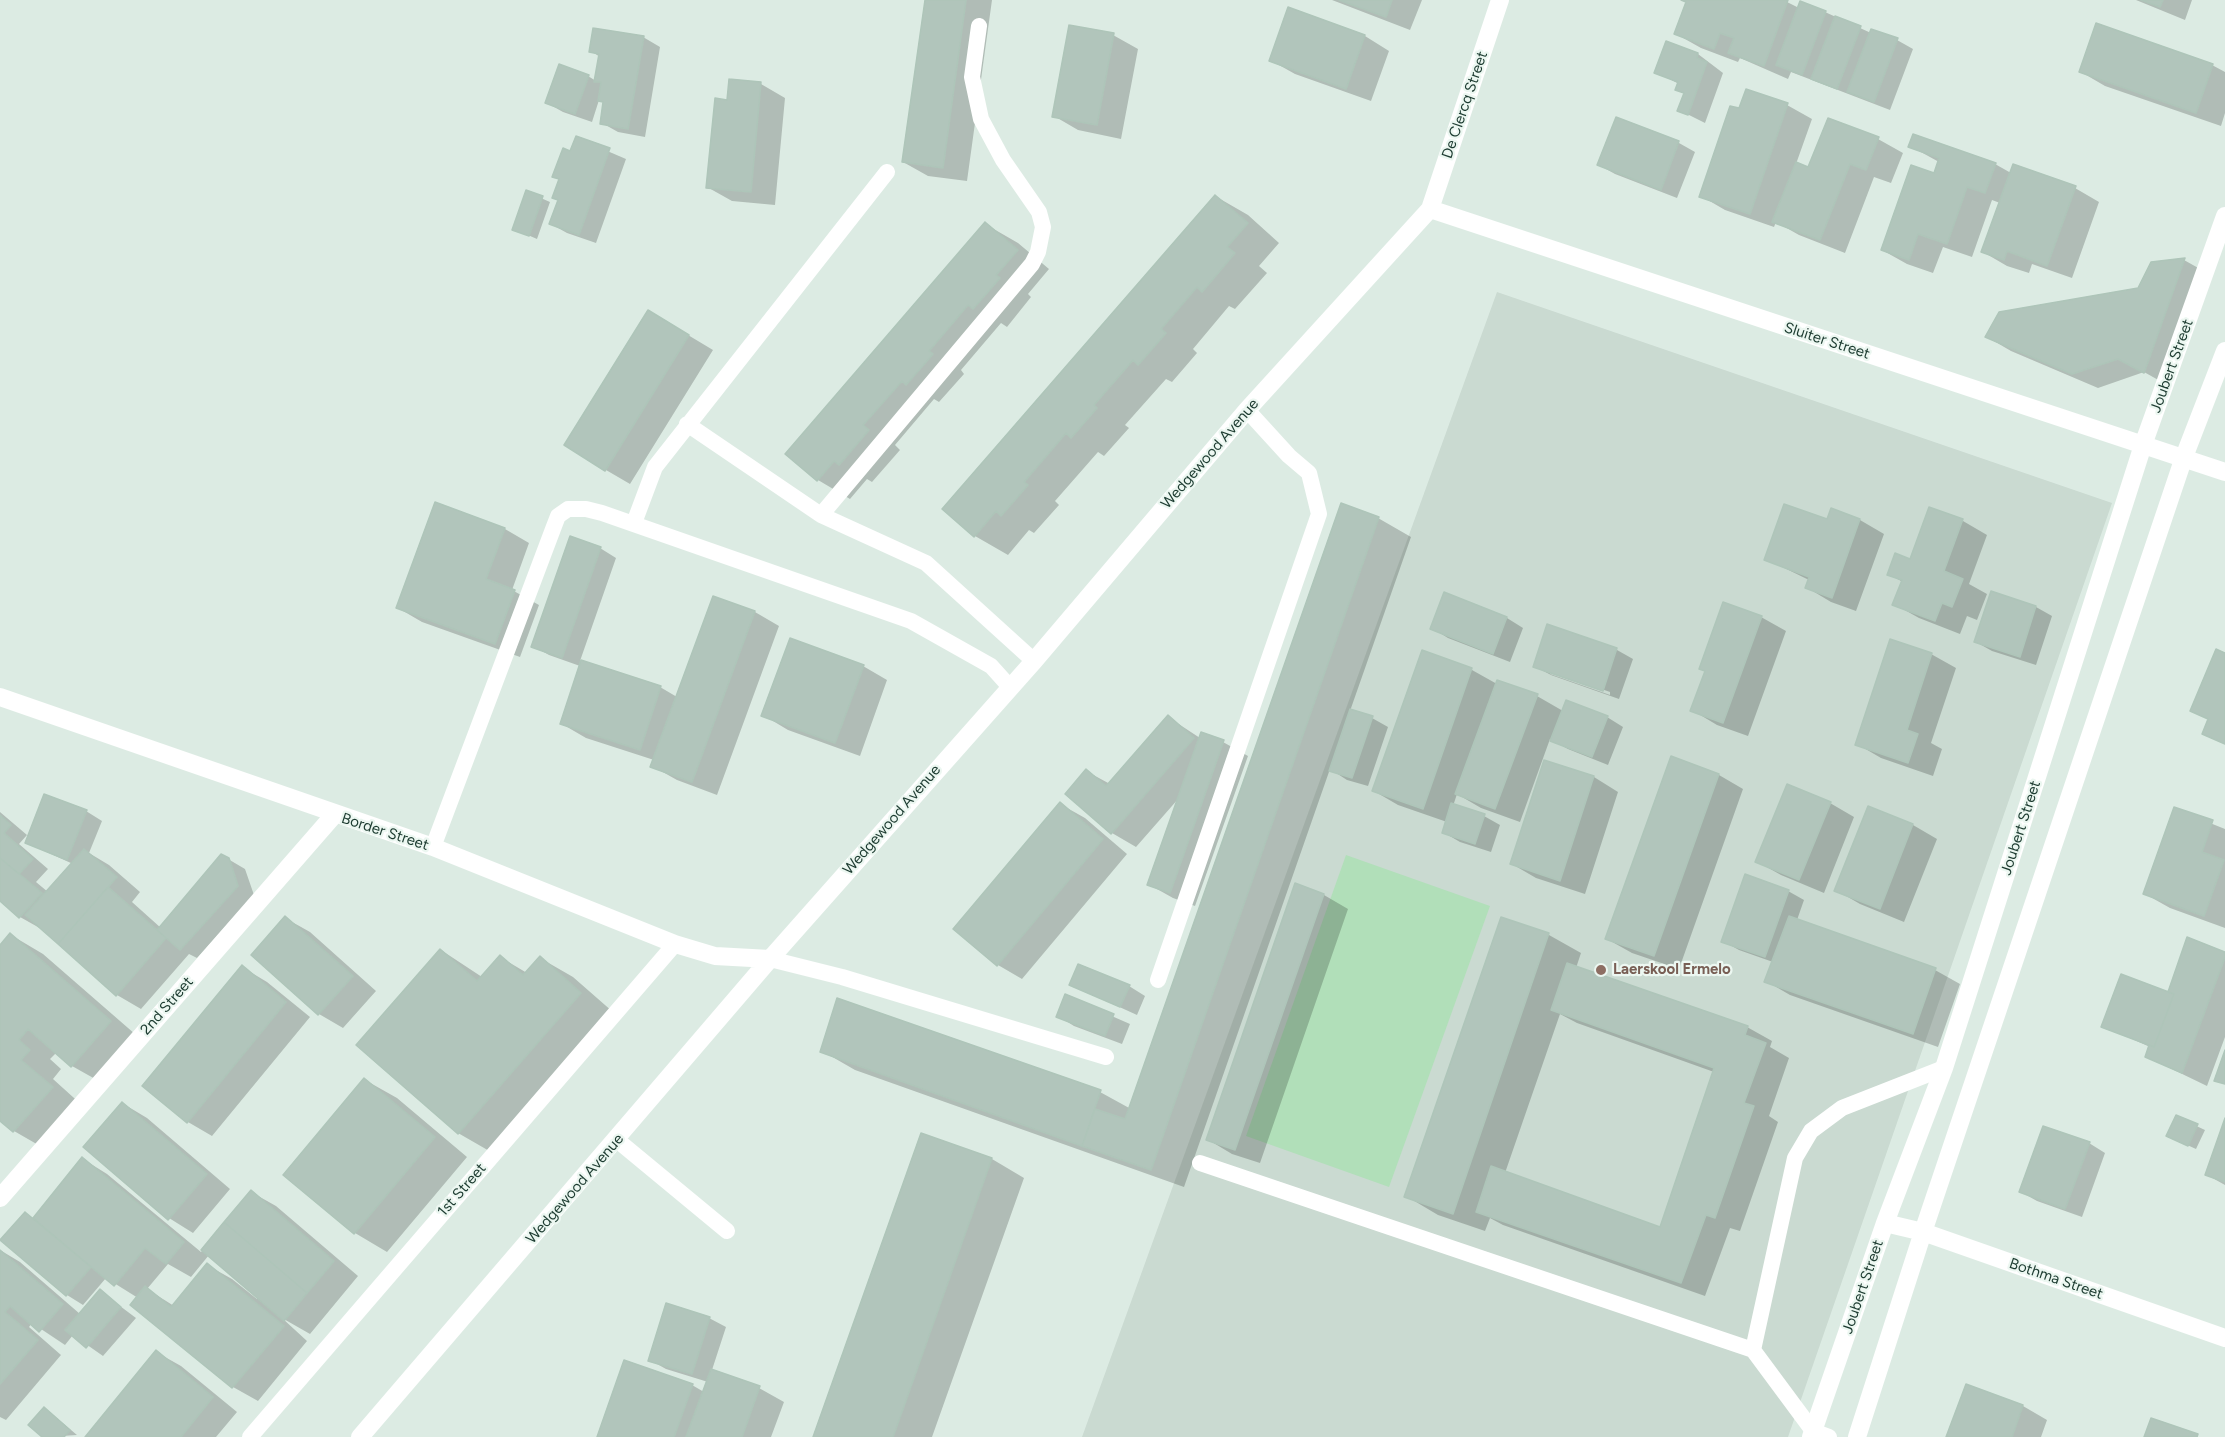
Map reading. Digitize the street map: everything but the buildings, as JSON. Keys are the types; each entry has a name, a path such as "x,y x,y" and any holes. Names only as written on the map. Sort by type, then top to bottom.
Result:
{"street":[{"name":"De Clercq Street","path":"1430,209 1500,0"},
{"name":"Wedgewood Avenue","path":"360,1437 770,959 1034,661 1247,410 1430,209"},
{"name":"Sluiter Street","path":"1430,209 2225,472"},
{"name":"Joubert Street","path":"1818,1435 1886,1223 1944,1068 2143,445 2225,216"},
{"path":"1857,1437 1923,1232 2184,457 2225,351"},
{"name":"Border Street","path":"0,697 334,815 433,847 675,944 715,957 770,959"},
{"name":"2nd Street","path":"0,1197 334,815"},
{"name":"Bothma Street","path":"1886,1223 1923,1232 2225,1338"}],"lane":[{"path":"821,515 1032,264 1038,252 1043,227 1039,212 1003,160 981,119 972,77 979,26"},
{"path":"634,524 655,467 888,172"},
{"path":"1158,980 1319,514 1310,473 1289,456 1247,410"},
{"path":"687,424 821,515 926,563 1034,661"},
{"path":"433,847 558,516 568,509 586,509 634,524 911,621 991,666 1010,686"},
{"name":"1st Street","path":"250,1437 675,944"},
{"path":"770,959 842,977 1106,1057"},
{"path":"1753,1350 1795,1158 1801,1144 1811,1131 1842,1108 1944,1068"},
{"path":"617,1140 728,1231"},
{"path":"1200,1163 1753,1350 1818,1435"}],"shaded area":[{"name":"Laerskool Ermelo","path":"1497,292 2112,503 1788,1437 1082,1437"}],"green space":[{"path":"1346,855 1490,906 1389,1187 1246,1136"}],"place":[{"name":"Laerskool Ermelo","path":"1601,970"}]}
